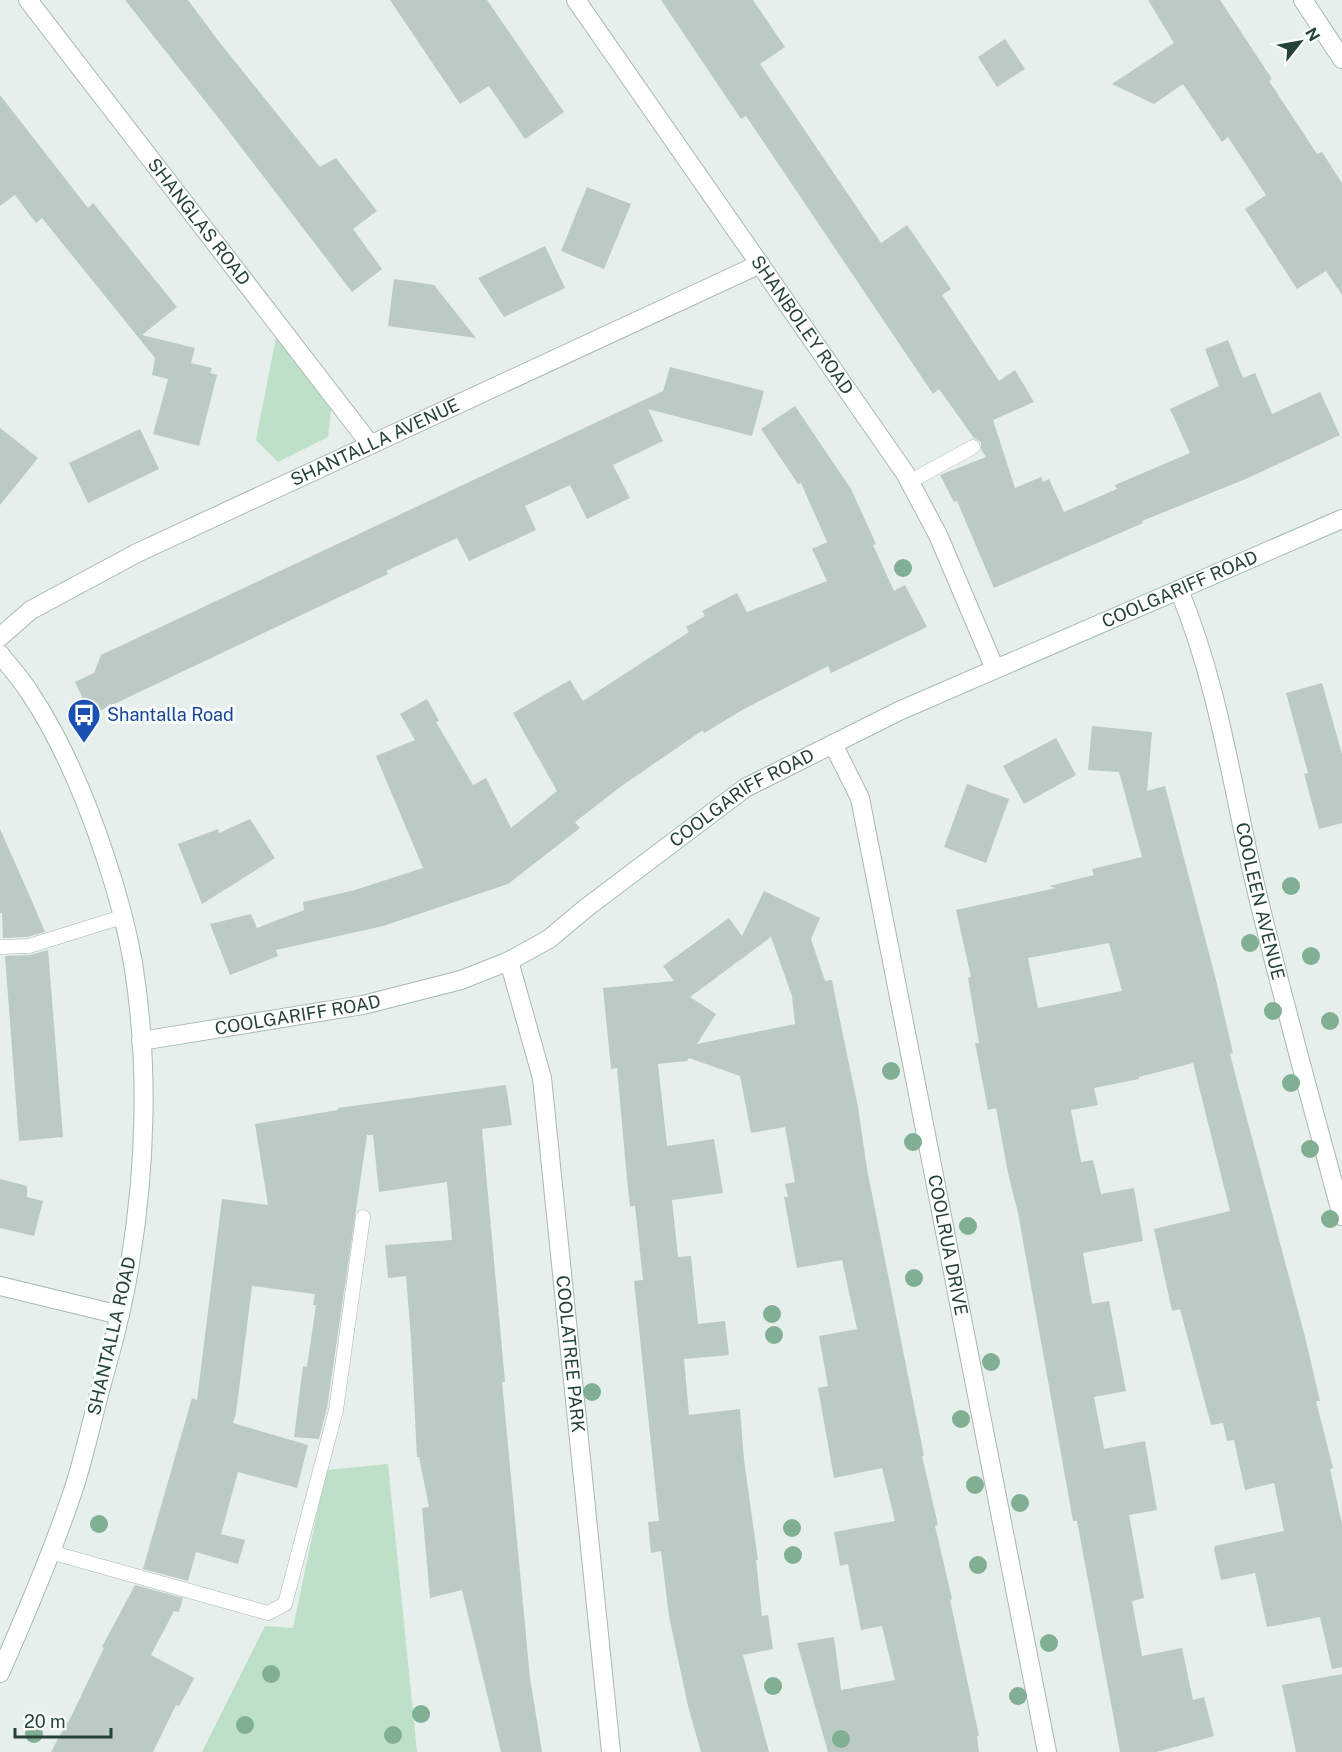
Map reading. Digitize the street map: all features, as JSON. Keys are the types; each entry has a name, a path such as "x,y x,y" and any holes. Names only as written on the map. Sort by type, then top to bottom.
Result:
{"street":[{"name":"SHANGLAS ROAD","path":"28,0 370,444"},
{"name":"SHANBOLEY ROAD","path":"576,0 909,482 938,535 995,669"},
{"path":"1303,0 1342,59"},
{"name":"SHANTALLA AVENUE","path":"0,637 31,609 137,554 760,264"},
{"name":"COOLGARIFF ROAD","path":"141,1041 363,1005 461,980 509,961 549,939 745,788 899,711 1342,519"},
{"name":"COOLEEN AVENUE","path":"1179,590 1203,653 1221,722 1251,867 1342,1216"},
{"name":"SHANTALLA ROAD","path":"0,654 30,693 81,790 113,881 133,961 141,1041 143,1093 138,1208 120,1315 74,1487 35,1594 6,1644 0,1673"},
{"name":"COOLRUA DRIVE","path":"833,744 860,798 1047,1752"},
{"name":"COOLATREE PARK","path":"509,961 542,1078 610,1752"},
{"path":"0,1286 120,1315"}],"lane":[{"path":"909,482 973,447"},
{"path":"0,947 29,946 122,917"},
{"path":"50,1552 268,1613 285,1604 336,1410 363,1216"}],"green space":[{"path":"276,337 331,410 328,437 278,462 256,440"},
{"path":"388,1464 417,1752 202,1752 265,1626 293,1628 326,1470"}],"building":[{"path":"125,0 188,0 320,167 336,158 377,211 353,229 382,269 352,292"},
{"path":"390,0 487,0 564,112 525,139 489,86 460,104"},
{"path":"661,0 753,0 785,47 760,64 881,243 907,225 951,289 942,295 999,381 1015,370 1034,402 993,420 1015,488 1041,477 1043,482 1049,479 1064,512 1117,489 1115,485 1190,453 1170,409 1219,386 1205,349 1228,340 1243,378 1255,373 1272,414 1320,392 1340,435 1248,478 1142,521 1143,523 994,588 957,501 954,502 940,475 986,457 981,449 981,442 974,438 939,389 933,394 746,116 741,119"},
{"path":"1148,0 1220,0 1272,79 1269,81 1317,154 1322,152 1342,183 1342,295 1326,271 1297,289 1245,209 1266,195 1228,137 1222,142 1183,84 1154,104 1112,84 1174,43"},
{"path":"1005,39 1025,69 997,87 978,57"},
{"path":"0,95 88,208 93,203 177,307 142,335 195,348 191,363 212,368 210,373 217,375 199,446 153,434 168,379 152,375 155,358 42,218 36,223 15,195 0,206"},
{"path":"587,187 631,204 604,269 561,251"},
{"path":"545,246 565,288 504,317 478,278"},
{"path":"394,279 434,285 476,338 388,326"},
{"path":"670,367 764,391 752,436 648,409 663,441 613,465 630,498 587,519 570,485 525,506 536,530 469,561 457,538 386,571 388,574 91,715 75,682 94,673 101,655 663,391"},
{"path":"795,406 851,489 894,591 905,585 927,627 831,673 828,666 744,709 704,733 703,730 623,785 575,822 580,828 508,884 383,926 276,950 278,956 230,975 210,924 251,914 257,928 304,910 303,902 355,890 423,868 376,756 415,740 400,714 427,699 439,721 436,722 473,785 486,778 511,828 557,791 513,713 570,680 583,701 689,632 686,627 705,616 702,611 737,593 747,612 827,581 812,549 827,542 801,483 798,484 761,429"},
{"path":"0,428 38,458 0,505"},
{"path":"140,429 159,469 88,503 69,463"},
{"path":"1322,683 1342,754 1342,823 1319,829 1304,774 1308,773 1286,693"},
{"path":"1092,726 1152,732 1147,791 1165,786 1216,980 1233,1053 1230,1054 1305,1337 1320,1401 1316,1401 1333,1468 1330,1469 1342,1524 1342,1667 1332,1669 1320,1617 1267,1627 1255,1573 1221,1580 1215,1546 1284,1531 1274,1483 1245,1490 1234,1440 1227,1441 1223,1423 1211,1425 1180,1309 1172,1311 1154,1229 1230,1211 1193,1063 1139,1077 1139,1079 1094,1088 1098,1105 1071,1110 1081,1162 1093,1160 1101,1194 1134,1188 1143,1241 1083,1253 1092,1304 1109,1301 1126,1391 1094,1397 1104,1449 1145,1441 1157,1510 1129,1515 1144,1598 1132,1601 1142,1656 1182,1648 1193,1700 1204,1697 1214,1736 1157,1752 1120,1752 1077,1521 1073,1521 1018,1213 996,1108 988,1110 975,1043 979,1043 968,978 971,977 956,910 1056,888 1049,886 1094,875 1092,869 1142,857 1119,772 1088,770","holes":["1109,943 1122,991 1038,1008 1028,958"]},
{"path":"1056,738 1076,775 1024,804 1003,766"},
{"path":"967,784 1009,799 986,863 944,847"},
{"path":"250,819 275,858 202,904 178,844 218,829 219,833"},
{"path":"0,829 45,932 27,937 3,938 2,913 0,913"},
{"path":"764,891 820,918 811,939 825,981 832,980 924,1456 922,1456 938,1525 935,1526 979,1736 977,1736 979,1752 828,1752 797,1643 834,1637 841,1690 895,1680 882,1626 861,1630 848,1564 840,1566 834,1532 895,1521 882,1468 834,1478 818,1388 828,1386 819,1336 857,1329 842,1260 797,1268 784,1197 788,1197 785,1184 795,1182 785,1127 751,1133 740,1076 689,1058 687,1061 658,1064 667,1146 714,1139 723,1193 672,1200 678,1257 691,1256 698,1324 725,1321 729,1355 684,1359 689,1415 740,1409 744,1460 758,1560 756,1560 762,1616 768,1615 773,1649 743,1655 769,1752 701,1752 688,1706 669,1616 661,1551 651,1553 648,1522 659,1521 634,1281 643,1280 635,1206 630,1206 617,1068 611,1069 603,988 674,981 663,966 729,918 742,936","holes":["771,937 792,996 795,1024 697,1044 716,1014 690,997"]},
{"path":"48,950 63,1137 19,1141 5,956 30,955"},
{"path":"506,1085 512,1125 482,1129 505,1382 502,1382 530,1678 542,1752 501,1752 462,1590 430,1598 422,1508 429,1507 419,1457 417,1457 406,1276 388,1278 385,1245 452,1240 447,1182 379,1192 373,1135 367,1135 327,1408 319,1439 294,1437 303,1366 307,1367 316,1305 313,1305 315,1294 252,1286 233,1423 308,1445 297,1488 238,1472 221,1534 245,1540 238,1564 196,1552 188,1581 143,1569 192,1398 197,1400 222,1199 268,1205 255,1124 338,1110 338,1108"},
{"path":"0,1179 27,1186 27,1197 43,1201 34,1236 0,1228"},
{"path":"135,1585 183,1598 179,1612 174,1611 151,1655 194,1678 187,1692 179,1706 176,1705 153,1752 51,1752 68,1723 104,1648 102,1647"},
{"path":"1342,1674 1342,1752 1296,1752 1282,1685"}],"place":[{"name":"Shantalla Road","path":"84,744"}]}
